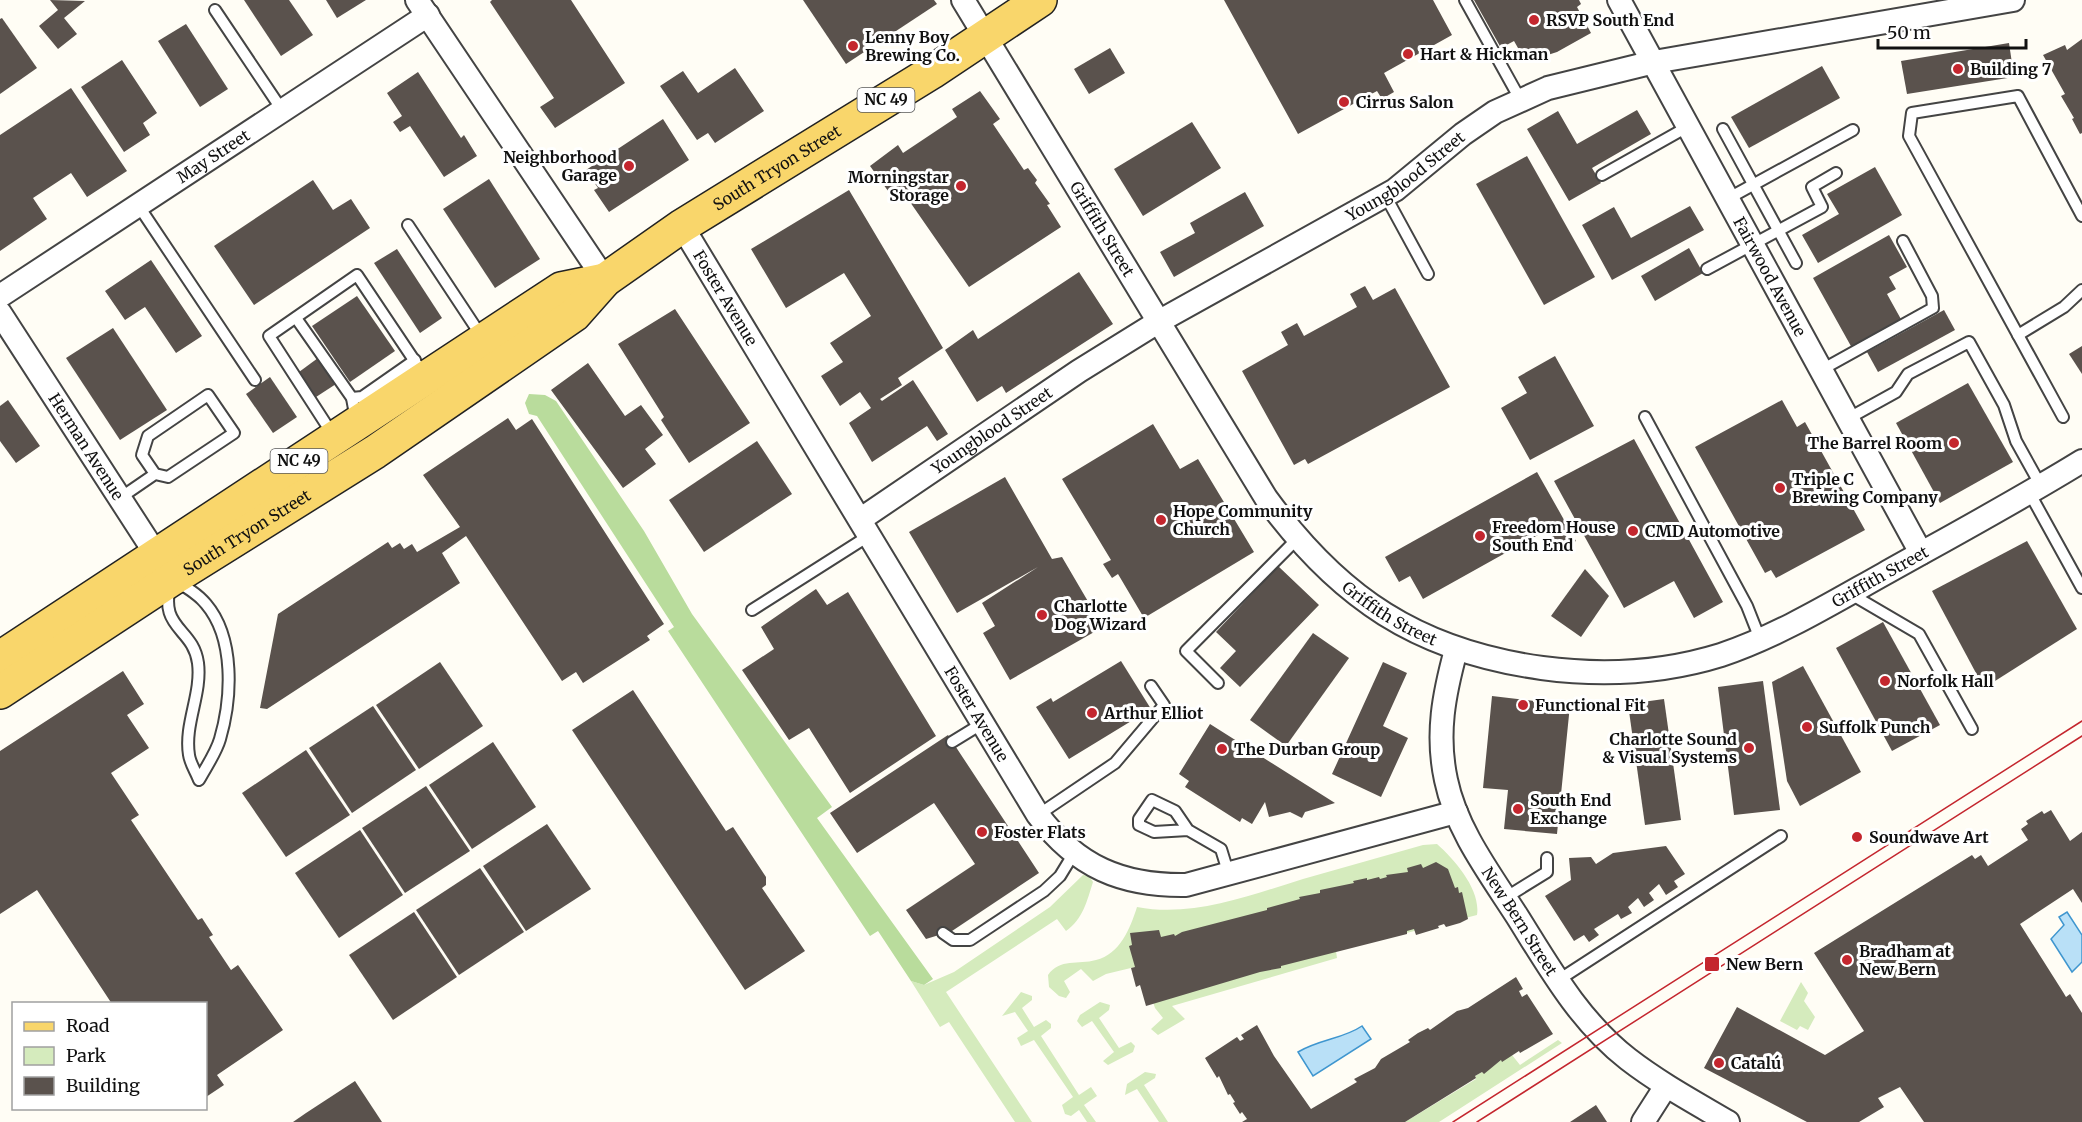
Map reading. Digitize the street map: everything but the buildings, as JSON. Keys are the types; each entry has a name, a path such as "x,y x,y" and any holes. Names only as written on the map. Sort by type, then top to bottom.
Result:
{"main road":[{"name":"South Tryon Street","path":"0,658 404,433 574,315 605,280 682,226 932,72 1040,0"},
{"name":"South Tryon Street","path":"0,692 164,567 348,420 421,369 484,339 561,289 605,280"}],"street":[{"name":"Griffith Street","path":"963,0 1251,476 1298,538 1351,591 1405,627 1456,650 1512,664 1569,672 1634,672 1680,666 1721,654 1760,639 1849,593 2082,461"},
{"name":"Fairwood Avenue","path":"1619,0 1921,553"},
{"name":"Youngblood Street","path":"865,527 1079,371 1158,322 1385,195 1414,176 1463,134 1495,112 1520,99 1558,86 1654,62 2013,0"},
{"name":"May Street","path":"0,296 282,111 423,8"},
{"path":"423,8 605,280"},
{"name":"Foster Avenue","path":"682,226 1038,815 1054,836 1074,853 1109,874 1155,886 1186,885 1456,812"},
{"name":"Herman Avenue","path":"0,313 164,567"},
{"name":"New Bern Street","path":"1456,650 1442,703 1440,746 1445,779 1456,812 1505,898 1557,981 1572,1002 1605,1038 1628,1059 1666,1086 1728,1122"},
{"path":"1643,1122 1666,1086"}],"lane":[{"path":"1465,0 1520,99"},
{"path":"215,10 282,111"},
{"path":"2063,417 1909,136 1912,113 2018,96 2082,216"},
{"path":"1602,175 1689,126"},
{"path":"1723,129 1796,263"},
{"path":"1729,198 1853,130"},
{"path":"1707,269 1822,207 1812,187 1836,173"},
{"path":"1385,195 1428,274"},
{"path":"138,205 255,380"},
{"path":"408,225 484,339"},
{"path":"1822,369 1933,308 1932,296 1903,241"},
{"path":"348,420 269,336 357,276 421,369"},
{"path":"2018,335 2064,306 2082,290"},
{"path":"296,318 348,420"},
{"path":"1849,418 1896,392 1908,374 1969,342 2004,405 2035,489 2082,588"},
{"path":"120,498 155,474 168,477 234,433 208,395 148,436 142,455 155,474"},
{"path":"1645,417 1748,606 1760,639"},
{"path":"752,610 865,527"},
{"path":"1218,683 1186,651 1298,538"},
{"path":"164,567 207,604 218,623 226,651 228,675 226,714 220,741 200,780 189,757 188,736 199,679 197,659 171,617 166,599 164,567"},
{"path":"1849,593 1919,634 1972,729"},
{"path":"1038,815 1115,763 1164,705 1151,686"},
{"path":"952,742 983,723"},
{"path":"1188,830 1221,849 1229,875"},
{"path":"1557,981 1781,836"},
{"path":"943,933 953,940 970,940 1044,891 1060,876 1074,853"},
{"path":"1505,898 1547,872 1547,858"}],"green space":[{"path":"529,394 545,395 556,401 644,531 692,614 832,807 817,818 933,979 924,985 911,981 878,931 870,936 668,631 674,627 537,416 529,414 525,403"},
{"path":"1437,844 1459,867 1471,886 1477,905 1477,915 1336,951 1337,958 1172,1006 1185,1019 1158,1035 1151,1029 1163,1018 1155,1008 1135,949 1135,967 1106,974 1093,981 1081,969 1064,981 1070,992 1066,998 1059,996 1049,987 1048,975 1058,966 1096,960 1112,952 1123,940 1137,907 1179,910 1222,903 1423,845"},
{"path":"1083,875 1089,876 1093,882 1084,909 1072,926 1066,931 1057,919 946,992 1032,1122 1015,1122 949,1022 940,1027 911,981 924,985 954,972 1050,907"},
{"path":"1801,982 1808,993 1804,1001 1815,1017 1808,1030 1800,1026 1797,1030 1780,1021"},
{"path":"1021,992 1032,996 1032,1000 1022,1008 1034,1027 1046,1020 1051,1024 1051,1028 1041,1036 1079,1095 1091,1087 1097,1096 1084,1105 1096,1122 1087,1122 1079,1110 1071,1116 1065,1114 1062,1105 1073,1097 1034,1040 1021,1046 1017,1038 1028,1031 1015,1012 1002,1016"},
{"path":"1100,1002 1110,1005 1109,1010 1099,1018 1119,1048 1131,1042 1135,1046 1133,1052 1108,1065 1103,1061 1114,1052 1092,1021 1082,1027 1077,1021 1080,1015"},
{"path":"1558,1040 1562,1043 1439,1122 1405,1122 1476,1079 1475,1076 1484,1073 1501,1060 1512,1055 1520,1065"},
{"path":"1145,1072 1156,1074 1155,1078 1144,1085 1168,1122 1159,1122 1137,1089 1125,1095 1127,1084"}],"water":[{"path":"2067,912 2082,935 2082,962 2072,972 2051,939 2064,925 2059,917"},
{"path":"1362,1026 1371,1039 1313,1076 1298,1052"}],"tram line":[{"path":"1453,1122 2082,721"},
{"path":"1477,1122 2082,736"}],"place":[{"name":"RSVP South End","path":"1534,20"},
{"name":"Lenny Boy Brewing Co.","path":"853,46"},
{"name":"Hart & Hickman","path":"1408,54"},
{"name":"Building 7","path":"1958,69"},
{"name":"Cirrus Salon","path":"1344,102"},
{"name":"Neighborhood Garage","path":"629,166"},
{"name":"Morningstar Storage","path":"961,186"},
{"name":"The Barrel Room","path":"1954,443"},
{"name":"Triple C Brewing Company","path":"1780,488"},
{"name":"Hope Community Church","path":"1161,520"},
{"name":"CMD Automotive","path":"1633,531"},
{"name":"Freedom House South End","path":"1480,536"},
{"name":"Charlotte Dog Wizard","path":"1042,615"},
{"name":"Norfolk Hall","path":"1885,681"},
{"name":"Functional Fit","path":"1523,705"},
{"name":"Arthur Elliot","path":"1092,713"},
{"name":"Suffolk Punch","path":"1807,727"},
{"name":"Charlotte Sound & Visual Systems","path":"1749,748"},
{"name":"The Durban Group","path":"1222,749"},
{"name":"South End Exchange","path":"1518,809"},
{"name":"Foster Flats","path":"982,832"},
{"name":"Soundwave Art","path":"1857,837"},
{"name":"Bradham at New Bern","path":"1847,960"},
{"name":"New Bern","path":"1712,964"},
{"name":"Catalú","path":"1719,1063"}]}
